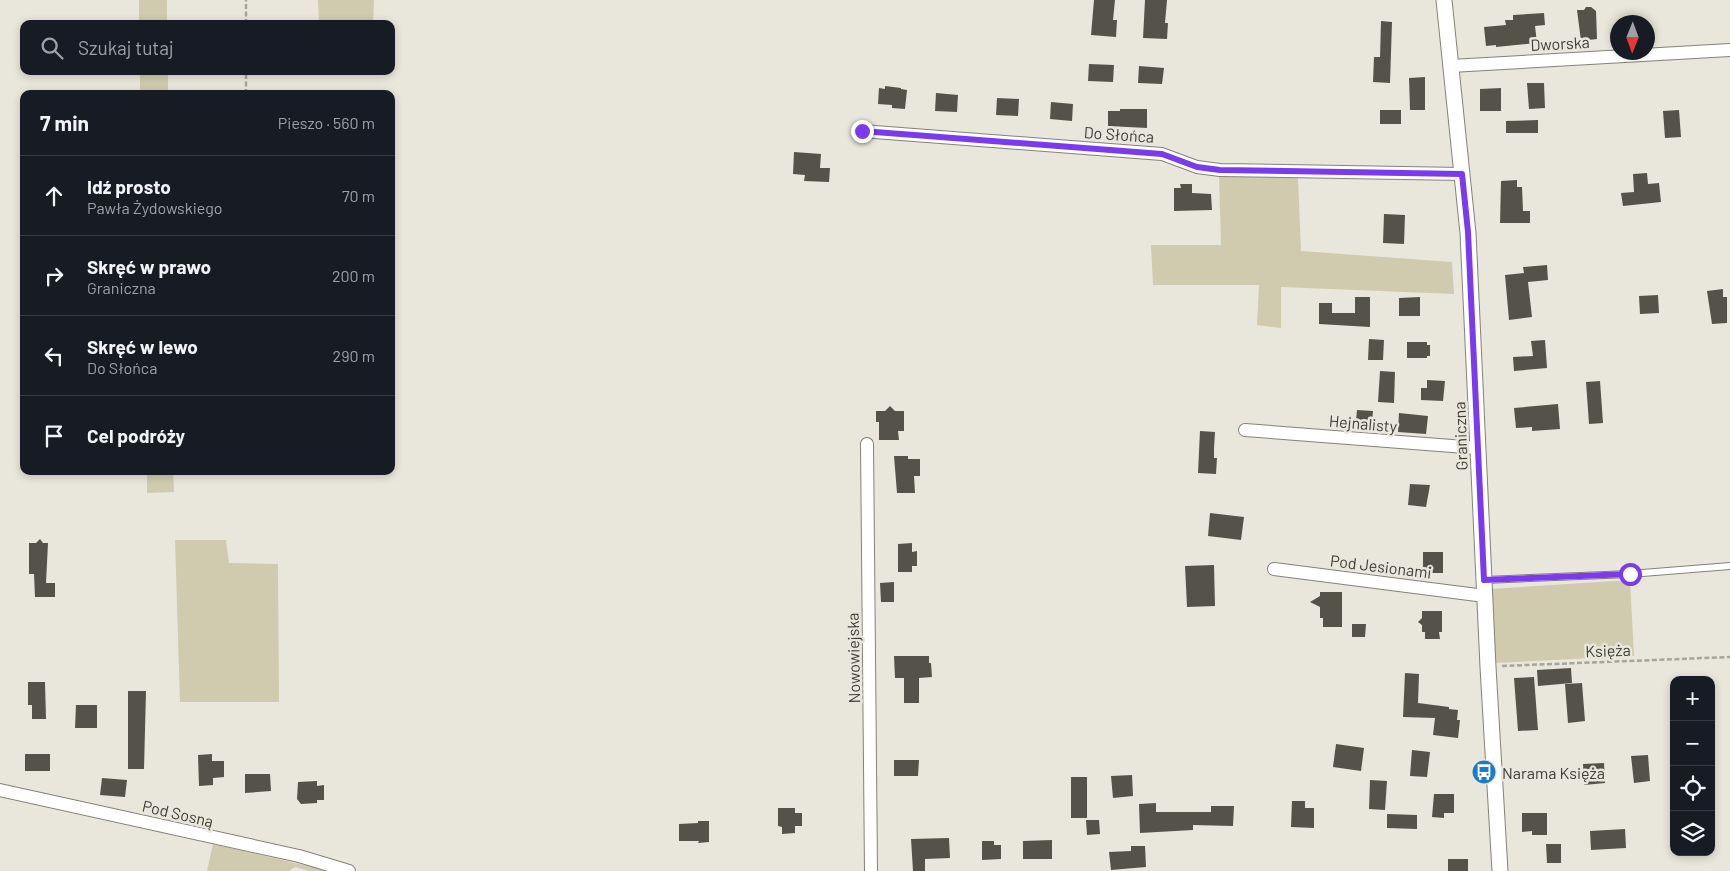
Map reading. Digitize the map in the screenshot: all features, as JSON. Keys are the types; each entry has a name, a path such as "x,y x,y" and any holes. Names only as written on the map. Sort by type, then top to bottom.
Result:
{"street":[{"name":"Graniczna","path":"1444,0 1468,232 1488,666 1500,871"},
{"name":"Dworska","path":"1451,66 1730,50"},
{"name":"Do Słońca","path":"862,131 1162,154 1197,167 1220,170 1462,174"},
{"name":"Hejnalisty","path":"1245,430 1478,448"},
{"name":"Nowowiejska","path":"867,444 871,871"},
{"name":"Pod Jesionami","path":"1274,569 1485,596"},
{"name":"Pod Sosną","path":"0,790 299,856 349,871"}],"lane":[{"path":"1484,580 1630,574 1730,566"}],"path":[{"path":"246,0 246,20"},
{"path":"246,75 246,90"},
{"name":"Księża","path":"1488,666 1730,657"}],"shaded area":[{"path":"139,0 167,0 167,20 139,20"},
{"path":"318,0 374,0 373,20 319,20"},
{"path":"140,75 168,75 168,90 140,90"},
{"path":"1219,176 1298,177 1301,251 1452,262 1454,294 1281,287 1281,328 1257,325 1259,285 1153,285 1151,245 1221,245"},
{"path":"147,475 173,475 174,492 147,493"},
{"path":"175,540 226,540 229,563 278,564 279,702 180,702"},
{"path":"1630,580 1634,656 1495,663 1491,589"},
{"path":"213,844 328,871 309,871 295,867 289,871 207,871"}],"building":[{"path":"1094,0 1115,0 1113,20 1117,20 1116,37 1091,35"},
{"path":"1145,0 1167,0 1165,23 1168,23 1167,39 1143,38"},
{"path":"1586,7 1591,7 1596,11 1597,39 1581,41 1577,10 1584,10"},
{"path":"1544,13 1545,25 1535,26 1537,43 1496,47 1496,45 1486,46 1484,27 1506,25 1505,20 1513,20 1513,15"},
{"path":"1381,21 1392,22 1390,83 1373,82 1374,57 1380,57"},
{"path":"1089,64 1114,65 1113,82 1088,81"},
{"path":"1139,66 1164,68 1162,84 1138,83"},
{"path":"1425,77 1425,110 1410,110 1409,78"},
{"path":"1527,83 1544,83 1545,108 1529,109"},
{"path":"885,86 907,90 905,109 892,108 892,105 878,104 879,88 885,89"},
{"path":"1501,88 1501,111 1480,111 1480,89"},
{"path":"936,93 958,95 957,112 935,111"},
{"path":"997,98 1019,99 1018,116 996,115"},
{"path":"1051,102 1073,104 1072,121 1050,119"},
{"path":"1120,109 1147,109 1147,128 1108,126 1108,111 1120,111"},
{"path":"1380,110 1401,110 1401,124 1380,124"},
{"path":"1679,110 1681,137 1665,138 1663,111"},
{"path":"1538,120 1538,133 1506,133 1506,121"},
{"path":"794,152 821,154 820,168 830,168 829,182 804,181 805,175 793,174"},
{"path":"1647,173 1648,184 1659,183 1661,202 1623,206 1621,193 1634,192 1633,174"},
{"path":"1517,180 1517,187 1522,187 1523,211 1530,211 1530,223 1500,223 1501,181"},
{"path":"1180,184 1192,184 1192,193 1211,194 1212,210 1174,211 1174,188 1181,188"},
{"path":"1384,214 1405,215 1404,244 1383,243"},
{"path":"1547,265 1548,280 1528,282 1532,317 1509,320 1505,275 1524,273 1523,267"},
{"path":"1723,289 1723,297 1727,297 1727,323 1712,324 1707,291"},
{"path":"1658,295 1659,313 1640,314 1639,296"},
{"path":"1355,297 1370,297 1370,327 1319,324 1319,303 1332,303 1332,313 1355,313"},
{"path":"1420,297 1420,316 1399,316 1399,298"},
{"path":"1369,339 1384,340 1383,360 1368,360"},
{"path":"1545,340 1547,368 1514,371 1513,357 1533,356 1531,341"},
{"path":"1407,342 1427,342 1427,345 1430,345 1430,356 1427,356 1427,358 1407,358"},
{"path":"1380,371 1395,372 1394,403 1378,402"},
{"path":"1427,380 1445,381 1443,401 1421,400 1421,388 1427,388"},
{"path":"1600,381 1603,423 1589,424 1586,382"},
{"path":"1558,404 1560,429 1532,431 1532,427 1516,428 1514,408"},
{"path":"890,406 895,411 904,411 904,431 898,431 899,440 879,440 879,422 876,422 876,411 885,411"},
{"path":"1357,410 1373,411 1371,432 1355,430"},
{"path":"1399,413 1428,416 1426,434 1398,432"},
{"path":"1200,431 1215,432 1214,458 1217,458 1216,474 1198,473"},
{"path":"894,456 908,456 908,459 920,459 920,476 914,476 915,493 897,493"},
{"path":"1410,484 1430,485 1426,507 1408,505"},
{"path":"1210,513 1244,517 1241,540 1208,536"},
{"path":"40,539 43,543 48,543 46,583 55,583 55,597 35,597 34,574 29,574 29,543 36,543"},
{"path":"912,543 912,552 917,551 917,566 912,566 912,572 898,572 898,544"},
{"path":"1423,552 1443,552 1443,573 1423,573"},
{"path":"1214,565 1215,606 1187,607 1185,566"},
{"path":"894,582 894,602 881,602 880,583"},
{"path":"1320,592 1342,592 1342,627 1323,627 1323,618 1320,618 1320,607 1310,602 1320,596"},
{"path":"1422,611 1442,611 1440,639 1425,639 1425,632 1422,632 1422,625 1418,622 1422,618"},
{"path":"1352,624 1366,624 1365,637 1352,637"},
{"path":"894,656 929,656 932,677 919,678 919,703 904,703 904,678 895,678"},
{"path":"1571,668 1572,683 1538,686 1537,670"},
{"path":"1405,673 1419,674 1418,703 1458,710 1457,720 1460,720 1458,738 1433,735 1435,718 1403,717"},
{"path":"1534,677 1538,730 1518,731 1514,678"},
{"path":"28,682 45,682 46,719 32,719 32,705 28,705"},
{"path":"1582,683 1585,721 1568,723 1565,684"},
{"path":"128,691 146,691 144,769 128,769"},
{"path":"76,705 97,705 97,728 75,728"},
{"path":"1336,744 1364,748 1361,771 1333,767"},
{"path":"1412,750 1430,752 1427,777 1410,776"},
{"path":"25,754 50,754 50,771 25,771"},
{"path":"212,754 212,761 224,761 224,777 213,778 213,785 199,786 198,755"},
{"path":"1648,755 1650,781 1634,783 1631,756"},
{"path":"894,760 919,760 918,776 894,776"},
{"path":"1604,763 1605,783 1584,785 1583,764"},
{"path":"245,774 270,774 271,791 245,793"},
{"path":"1132,775 1133,796 1113,798 1111,776"},
{"path":"1071,777 1087,777 1087,818 1071,818"},
{"path":"102,778 127,780 125,797 100,795"},
{"path":"1370,780 1387,781 1385,810 1369,809"},
{"path":"317,781 317,786 324,785 324,800 317,800 317,803 301,804 297,799 298,782"},
{"path":"1434,794 1454,794 1454,813 1444,813 1444,818 1432,817"},
{"path":"1292,801 1305,801 1305,808 1314,808 1314,828 1291,827"},
{"path":"1156,803 1156,812 1211,812 1211,806 1234,806 1233,826 1193,825 1193,830 1140,833 1139,804"},
{"path":"778,808 795,808 795,813 802,813 802,826 795,826 795,833 782,834 782,827 778,826"},
{"path":"1522,813 1547,813 1547,835 1532,835 1532,831 1522,832"},
{"path":"1387,814 1417,815 1417,829 1387,828"},
{"path":"1086,820 1099,820 1100,834 1087,835"},
{"path":"698,821 709,821 709,842 679,841 679,824 698,823"},
{"path":"1625,829 1626,848 1591,850 1590,831"},
{"path":"949,838 950,858 925,859 925,871 913,871 911,839"},
{"path":"1052,840 1052,859 1023,859 1023,841"},
{"path":"982,841 994,841 994,845 1001,845 1001,859 982,860"},
{"path":"1546,844 1561,844 1561,863 1547,863"},
{"path":"1131,846 1145,846 1146,867 1111,870 1109,852 1131,851"},
{"path":"1448,859 1468,859 1468,871 1448,871"}],"place":[{"name":"Narama Księża","path":"1484,772"}],"route":[{"path":"862,131 1162,154 1197,167 1220,170 1462,174 1468,232 1484,580 1630,574"}]}
